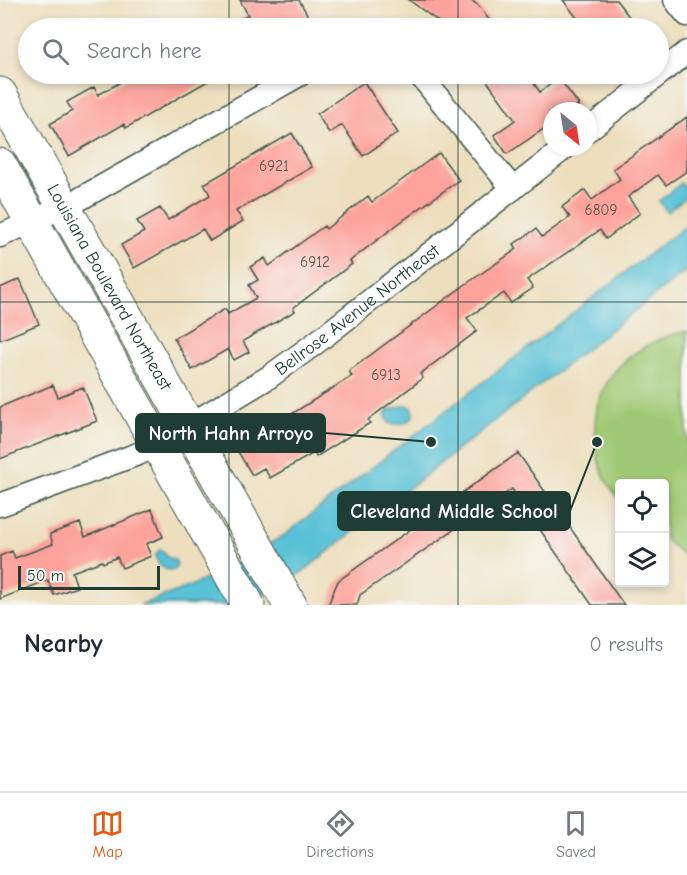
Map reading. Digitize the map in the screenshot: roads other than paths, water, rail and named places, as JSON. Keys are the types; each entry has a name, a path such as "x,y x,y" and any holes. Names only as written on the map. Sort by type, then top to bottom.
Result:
{"main road":[{"name":"Louisiana Boulevard Northeast","path":"0,94 286,599"},
{"name":"Louisiana Boulevard Northeast","path":"0,165 248,605"}],"street":[{"path":"675,0 687,15"},
{"path":"669,66 687,52"},
{"path":"0,236 64,206 283,84"},
{"path":"428,84 513,189"},
{"path":"597,123 646,84"},
{"name":"Bellrose Avenue Northeast","path":"0,505 127,459 157,445 269,377 318,342 555,156"}],"water":[{"path":"681,183 687,190 687,196 667,212 659,201"},
{"path":"687,225 687,270 301,573 243,605 140,605 206,579 283,536"},
{"path":"406,405 412,407 414,412 411,419 398,424 389,423 386,413"},
{"path":"159,550 175,560 177,565 174,570 164,568 159,564 155,556"}],"place":[{"name":"North Hahn Arroyo","path":"431,442"},
{"name":"Cleveland Middle School","path":"597,442"}]}
